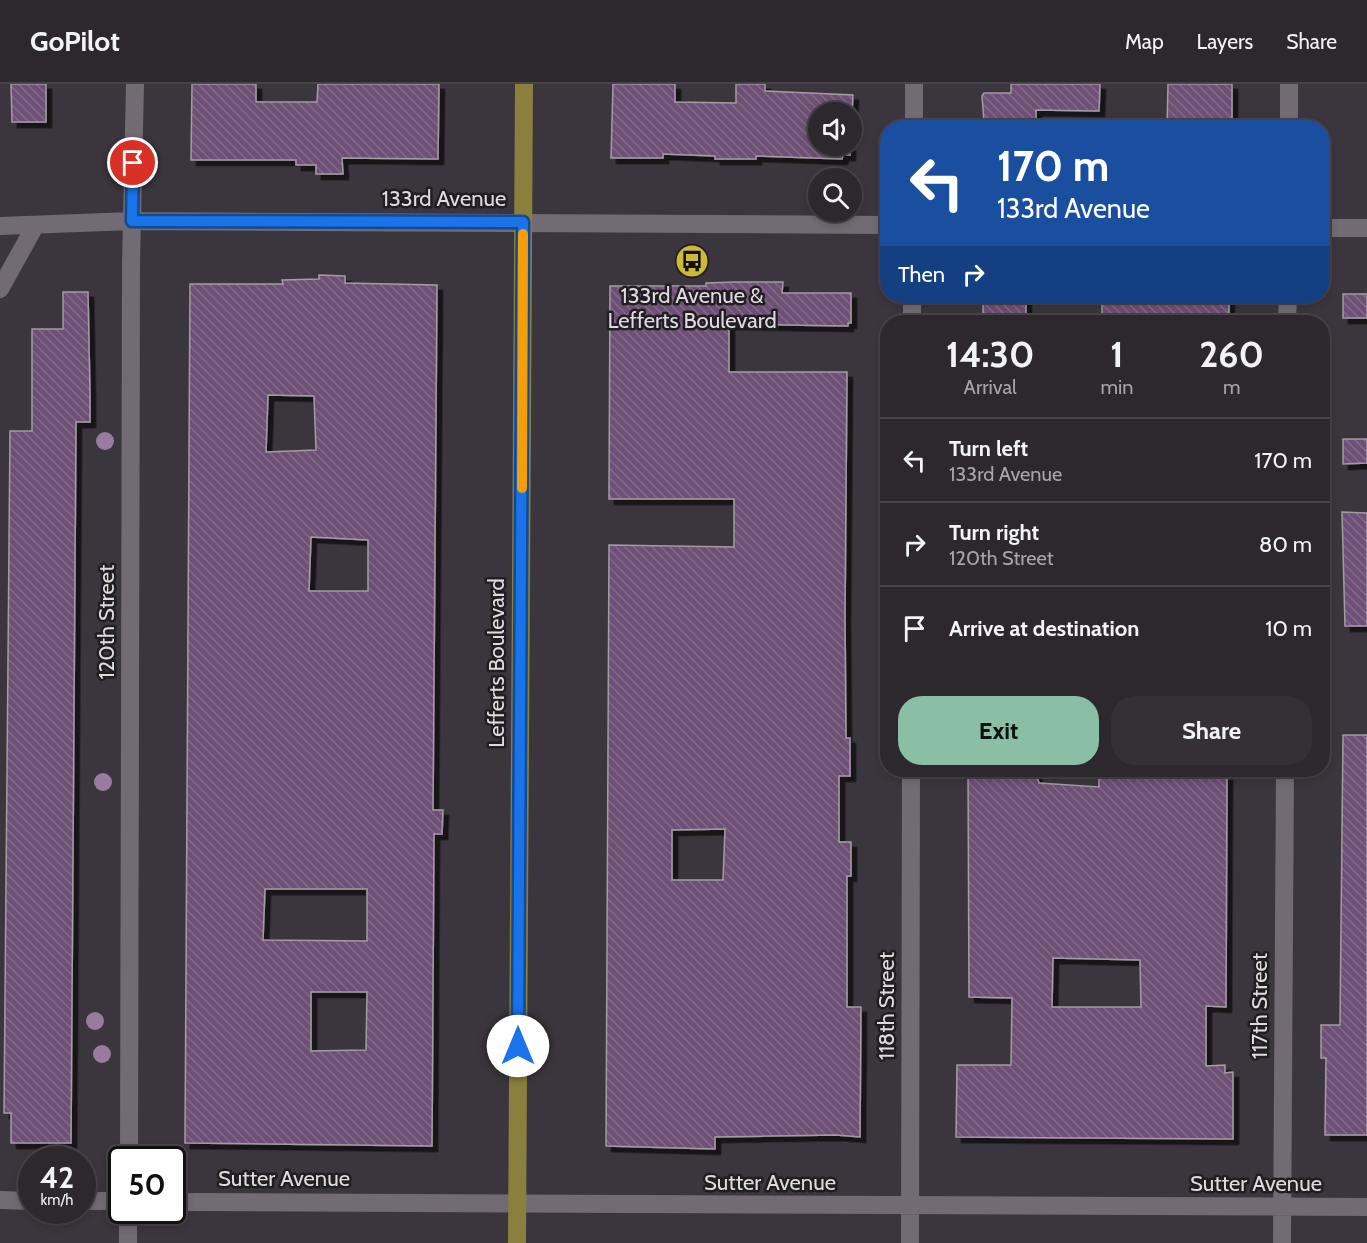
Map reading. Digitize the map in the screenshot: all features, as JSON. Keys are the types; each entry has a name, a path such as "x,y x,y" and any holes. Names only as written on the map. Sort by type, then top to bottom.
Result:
{"main road":[{"name":"Lefferts Boulevard","path":"517,1243 524,84"}],"street":[{"name":"120th Street","path":"129,1146 132,221 135,84"},
{"path":"914,84 914,120"},
{"path":"1289,84 1289,120"},
{"name":"133rd Avenue","path":"0,226 132,221 880,225"},
{"path":"0,289 35,226"},
{"path":"1330,228 1367,228"},
{"name":"118th Street","path":"910,1243 911,777"},
{"name":"117th Street","path":"1282,1243 1285,777"},
{"path":"0,1200 18,1201"},
{"name":"Sutter Avenue","path":"186,1202 910,1207 1367,1207"},
{"path":"128,1224 128,1243"}],"building":[{"path":"11,84 46,84 46,122 12,122"},
{"path":"192,84 256,84 256,102 317,102 318,84 439,84 438,159 342,158 343,174 316,174 316,165 296,165 296,160 191,160"},
{"path":"613,84 675,84 675,102 736,103 736,84 765,84 765,91 853,95 853,102 808,102 808,156 843,156 842,159 756,156 756,159 715,159 715,156 663,154 663,158 611,158"},
{"path":"1011,84 1100,84 1099,111 1036,110 1036,120 984,120 982,96 984,93 1011,93"},
{"path":"1168,84 1232,84 1232,120 1167,120"},
{"path":"319,275 345,276 345,283 437,285 433,810 443,810 442,834 434,834 432,1146 185,1143 190,284 283,284 282,280 319,279","holes":["268,395 314,396 316,450 266,452","311,537 368,540 368,591 309,591","265,889 367,889 367,941 263,940","311,992 367,992 366,1050 311,1051"]},
{"path":"783,282 782,293 851,293 851,323 848,323 848,326 729,324 729,372 847,372 845,617 846,738 850,738 850,776 839,776 839,842 851,842 851,876 847,876 847,1007 861,1007 860,1137 836,1135 715,1137 715,1149 606,1146 609,545 734,547 734,499 609,499 610,286 706,286 706,283","holes":["725,829 723,880 672,880 672,830"]},
{"path":"63,292 88,292 90,394 90,422 76,422 71,1143 11,1143 11,1113 4,1113 10,431 32,431 32,329 63,329"},
{"path":"1343,294 1367,294 1367,318 1343,318"},
{"path":"983,303 1026,303 1026,315 983,315"},
{"path":"1102,303 1229,303 1229,315 1102,315"},
{"path":"1343,439 1367,439 1367,463 1343,464"},
{"path":"1342,512 1367,513 1367,626 1345,626"},
{"path":"1343,735 1367,735 1367,1135 1325,1135 1326,1058 1321,1058 1321,1025 1340,1025"},
{"path":"968,777 1037,777 1039,783 1099,787 1099,777 1227,777 1226,1007 1206,1006 1206,1066 1225,1065 1225,1073 1233,1072 1233,1139 956,1137 957,1065 1011,1065 1012,998 969,997","holes":["1053,958 1140,960 1141,1007 1052,1007"]}],"slow traffic":[{"path":"522,488 523,234"}],"place":[{"name":"133rd Avenue & Lefferts Boulevard","path":"692,261"}],"route":[{"path":"133,163 132,221 523,222 518,1046"}]}
